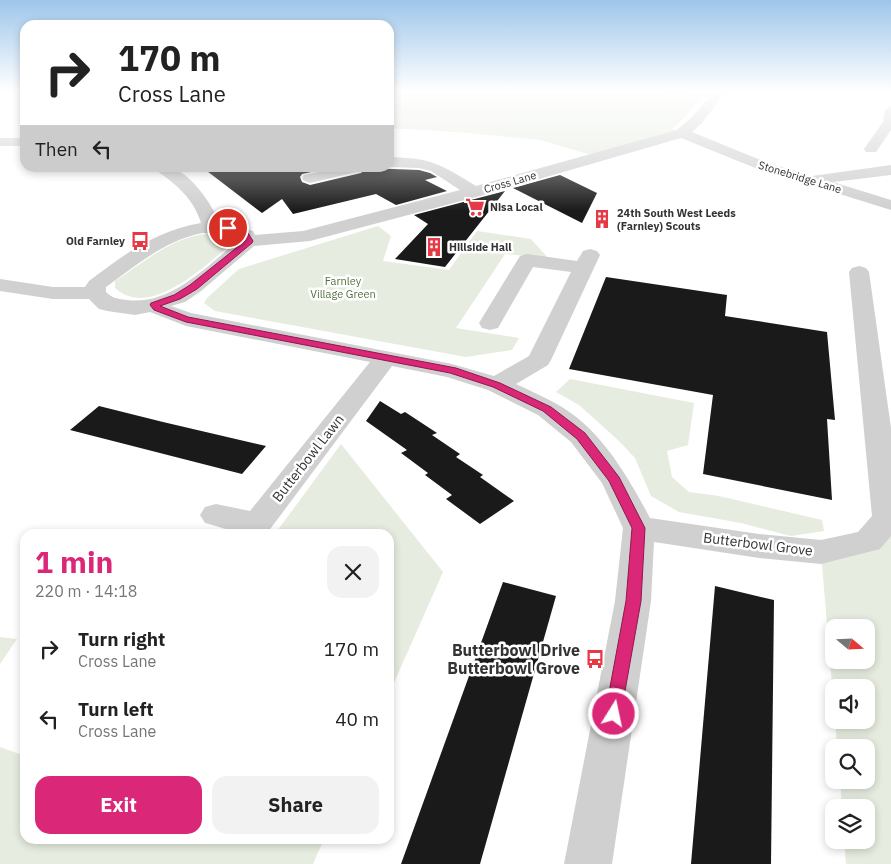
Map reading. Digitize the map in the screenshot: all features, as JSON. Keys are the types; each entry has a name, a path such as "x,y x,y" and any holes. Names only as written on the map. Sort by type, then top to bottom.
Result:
{"street":[{"path":"682,133 685,130"},
{"path":"871,149 884,130"},
{"name":"Stonebridge Lane","path":"682,133 758,164 891,206"},
{"name":"Cross Lane","path":"249,241 303,237 474,192 682,133"},
{"path":"0,142 20,142"},
{"path":"394,162 420,163 436,168 474,192"},
{"path":"809,180 891,170"},
{"path":"175,172 199,199 209,218 211,227"},
{"path":"310,178 338,172"},
{"path":"211,227 228,228 246,234 249,241 194,287 177,297 154,305 135,308 107,304 95,292 96,285 144,251 175,234 194,228 211,227"},
{"path":"490,323 527,260 587,261 539,360 497,385"},
{"name":"Butterbowl Grove","path":"639,528 759,546 821,552 869,540 888,518 860,272"},
{"path":"0,285 52,293 95,292"},
{"path":"154,305 163,311 186,319 452,370 497,385 547,409 581,436 615,480 639,528 633,601 588,864"},
{"name":"Butterbowl Lawn","path":"216,515 257,524 385,358"}],"green space":[{"path":"429,130 675,130 682,133 598,157 540,140"},
{"name":"Farnley Village Green","path":"378,226 391,236 383,261 449,270 477,231 531,239 548,258 505,254 456,328 519,338 512,350 466,357 215,311 204,303 239,269"},
{"path":"205,234 223,235 229,238 230,243 227,248 174,288 159,295 143,298 129,296 115,288 115,281 158,252 181,240"},
{"path":"570,379 694,403 688,445 667,451 672,477 689,492 719,496 822,520 824,531 791,536 741,523 679,512 651,496 635,458 579,405 556,392"},
{"path":"341,444 443,572 394,683 394,529 279,529"},
{"path":"891,519 891,864 846,864 845,849 875,849 875,799 841,799 841,789 875,789 875,739 836,739 836,729 875,729 875,679 832,679 831,669 875,669 875,619 827,619 821,552"},
{"path":"0,637 17,639 0,664"},
{"path":"0,747 20,754 20,844 322,844 313,864 0,864"}],"building":[{"path":"394,169 419,170 437,177 425,180 447,191 396,205 376,194 293,214 282,199 262,213 208,172 311,172 302,174 300,177 302,182 310,185 362,172 394,172"},
{"path":"560,175 597,193 582,223 513,188"},
{"path":"505,191 445,267 395,259 428,224 414,215"},
{"path":"606,277 727,295 725,316 827,332 835,420 827,419 832,500 703,474 713,395 569,369"},
{"path":"380,401 401,414 405,412 437,433 432,435 460,454 456,457 483,475 480,477 514,501 480,524 446,499 452,495 425,475 428,473 401,453 407,450 366,421"},
{"path":"99,406 266,446 242,474 70,430"},
{"path":"503,582 556,596 480,864 401,864"},
{"path":"715,586 774,600 771,864 691,864"}],"place":[{"name":"Nisa Local","path":"475,207"},
{"name":"24th South West Leeds (Farnley) Scouts","path":"602,219"},
{"name":"Old Farnley","path":"140,241"},
{"name":"Hillside Hall","path":"434,247"},
{"name":"Butterbowl Drive Butterbowl Grove","path":"595,659"}],"route":[{"path":"228,228 246,234 249,241 194,287 177,297 154,305 157,308 186,319 452,370 497,385 547,409 581,436 615,480 639,528 633,601 614,714"}]}
